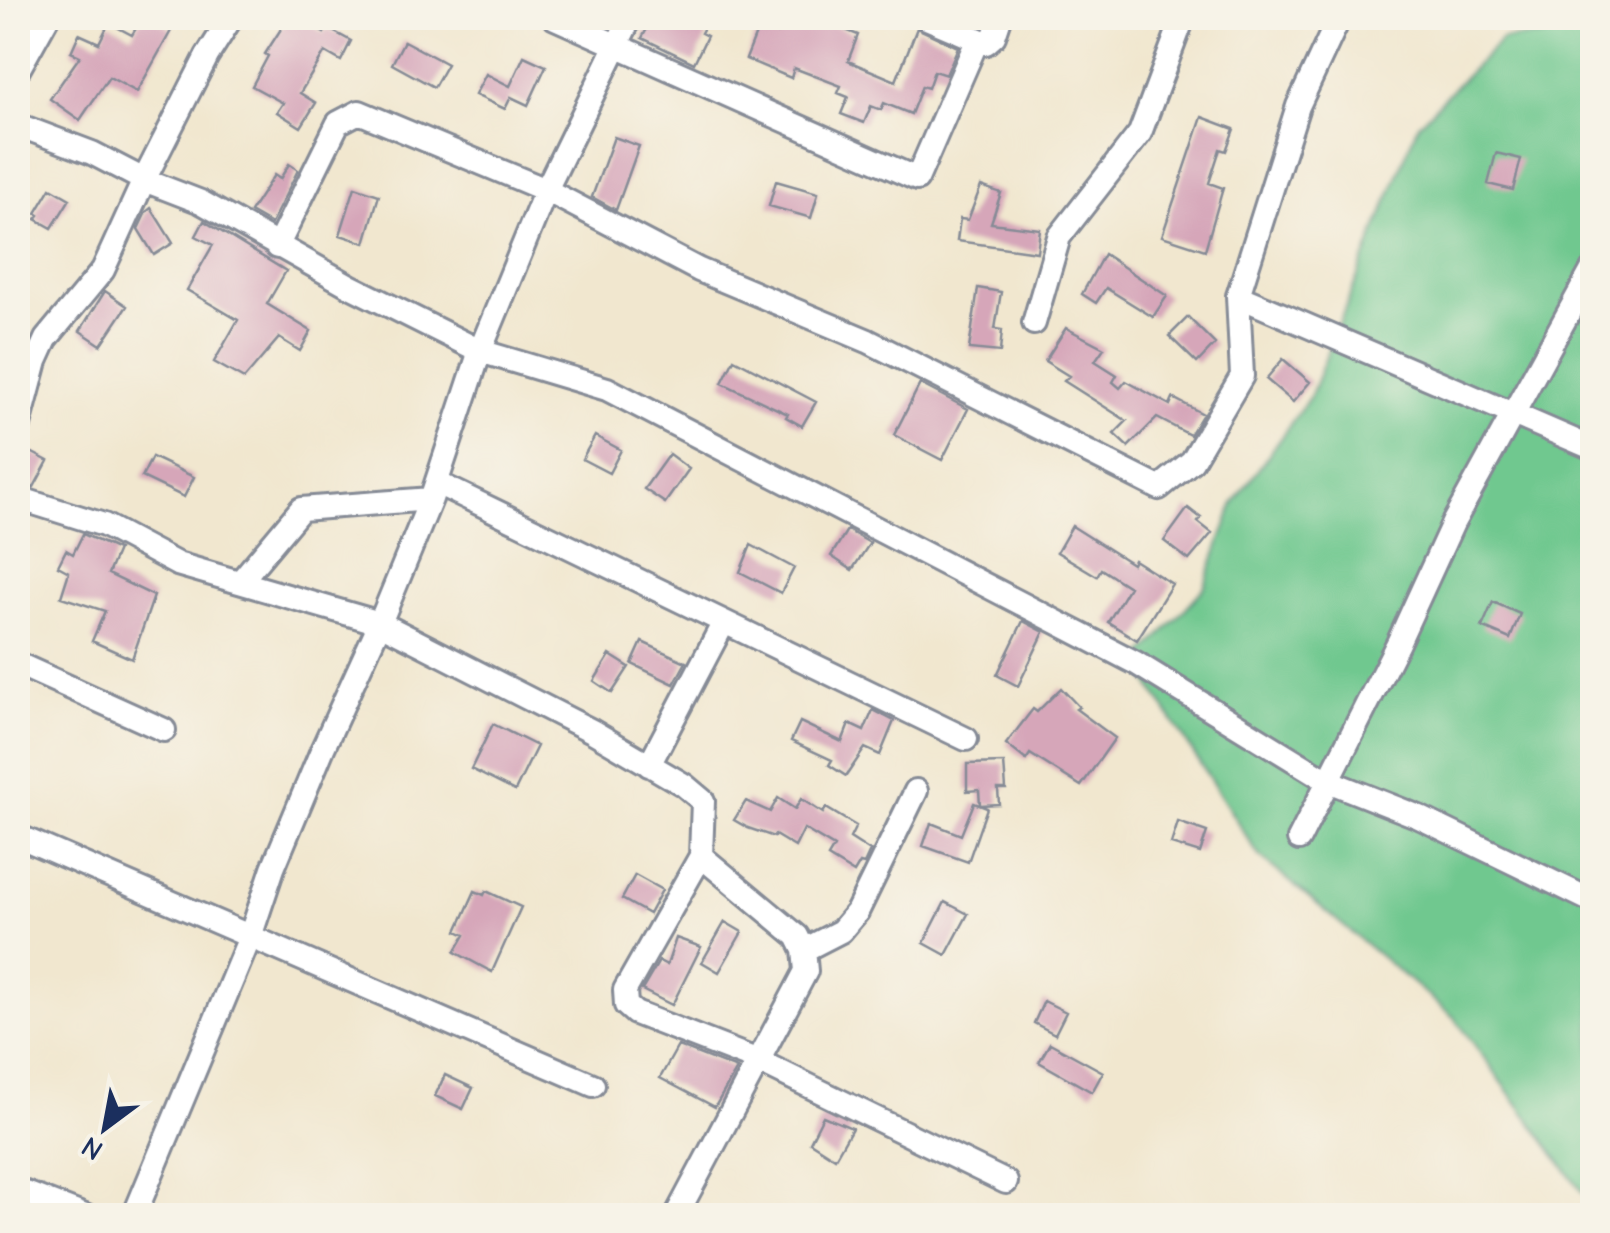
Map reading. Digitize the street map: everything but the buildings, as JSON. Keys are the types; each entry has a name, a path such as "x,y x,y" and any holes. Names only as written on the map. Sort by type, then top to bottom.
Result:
{"street":[{"path":"18,70 47,18"},
{"path":"18,429 46,338 103,270 144,180 207,56 231,18"},
{"path":"555,18 917,179 977,41"},
{"path":"134,1216 250,937 280,850 380,624 434,490 480,351 546,190 630,18"},
{"path":"927,18 986,43 994,36 1000,18"},
{"path":"1034,323 1060,237 1140,134 1183,18"},
{"path":"277,247 338,123 359,112 546,190 698,270 868,341 1158,488 1192,461 1242,376 1238,296 1298,106 1339,18"},
{"path":"18,125 200,202 277,247 480,351 624,398 1136,663 1328,781 1419,817 1592,900"},
{"path":"1299,839 1398,643 1453,523 1592,270"},
{"path":"1238,296 1592,448"},
{"path":"240,582 301,509 434,490 724,622 966,739"},
{"path":"18,498 104,525 177,564 380,624 567,718 703,801 701,856 625,990 626,1004 635,1013 756,1060 1006,1182"},
{"path":"649,765 724,622"},
{"path":"18,664 164,730"},
{"path":"804,950 841,931 857,912 916,790"},
{"path":"18,836 593,1085"},
{"path":"676,1216 806,971 804,950 796,936 701,856"},
{"path":"18,1190 85,1216"}],"green space":[{"path":"1592,32 1592,1201 1455,1018 1259,856 1136,663 1204,588 1234,503 1311,395 1418,124 1502,39"}]}
